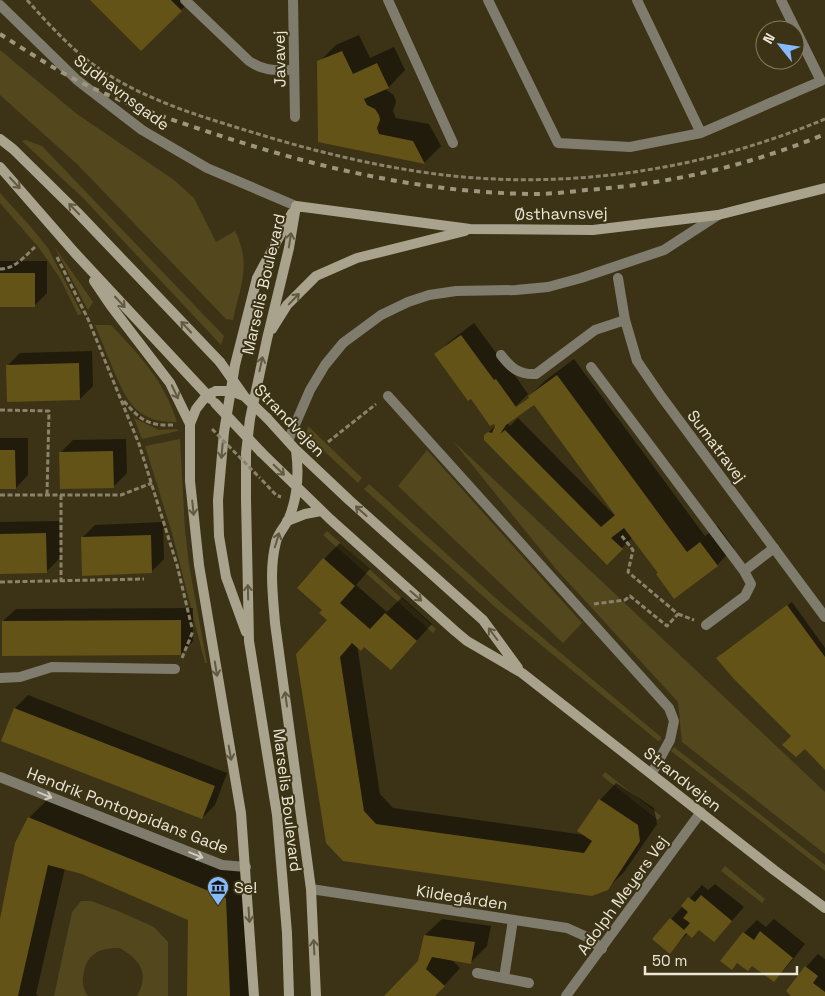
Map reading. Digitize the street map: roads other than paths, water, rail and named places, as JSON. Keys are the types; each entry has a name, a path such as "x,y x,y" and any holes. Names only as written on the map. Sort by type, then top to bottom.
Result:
{"street":[{"path":"186,0 249,61 272,70 294,70"},
{"name":"Javavej","path":"293,0 295,117"},
{"path":"388,0 453,143"},
{"path":"488,0 558,143 630,147 701,133 821,81 781,0"},
{"path":"637,0 701,133"},
{"name":"Sydhavnsgade","path":"0,5 77,80 142,130 208,168 296,206"},
{"name":"Strandvejen","path":"0,139 13,149 58,193 220,362 244,396 296,450 483,620 522,672"},
{"name":"Strandvejen","path":"0,167 75,253 213,396 261,452 321,511 455,631 468,641 522,672 825,908"},
{"name":"Østhavnsvej","path":"296,206 470,229 593,230 718,215 825,188"},
{"name":"Marselis Boulevard","path":"289,995 286,925 277,815 249,641 246,453 250,419 266,339 289,248 296,206"},
{"name":"Marselis Boulevard","path":"249,641 226,577 219,536 218,500 224,432 235,365 257,278 296,206"},
{"path":"288,441 310,390 325,365 343,343 381,315 408,302 429,295 456,291 516,290 548,287 581,278 664,250 718,215"},
{"path":"266,339 287,305 316,276 357,258 470,229"},
{"path":"75,253 111,306 170,383 190,424"},
{"name":"Sumatravej","path":"618,278 625,320 637,360 661,396 825,617"},
{"path":"501,355 515,371 526,375 536,374 595,330 625,320"},
{"path":"591,367 744,571 751,584 745,596 706,625"},
{"path":"244,396 231,391 213,396 196,409 190,424 190,480 199,565 241,814 254,996"},
{"path":"388,396 669,708 674,721 670,740 652,773"},
{"path":"296,450 298,468 297,488 287,521 276,540 272,578 275,623 311,889 316,996"},
{"path":"287,521 305,514 321,511"},
{"path":"744,571 774,548"},
{"path":"0,678 20,677 52,667 175,669"},
{"name":"Hendrik Pontoppidans Gade","path":"0,777 222,865 246,867"},
{"name":"Adolph Meyers Vej","path":"566,996 701,812"},
{"name":"Kildegården","path":"311,889 567,928 588,937 602,949"},
{"path":"504,978 514,920"},
{"path":"477,973 529,983"}],"railway":[{"path":"0,34 78,81 180,122 293,158 332,168 412,184 453,189 493,193 540,194 648,183 708,172 737,164 825,134"}],"place":[{"name":"Se!","path":"218,906"}]}
